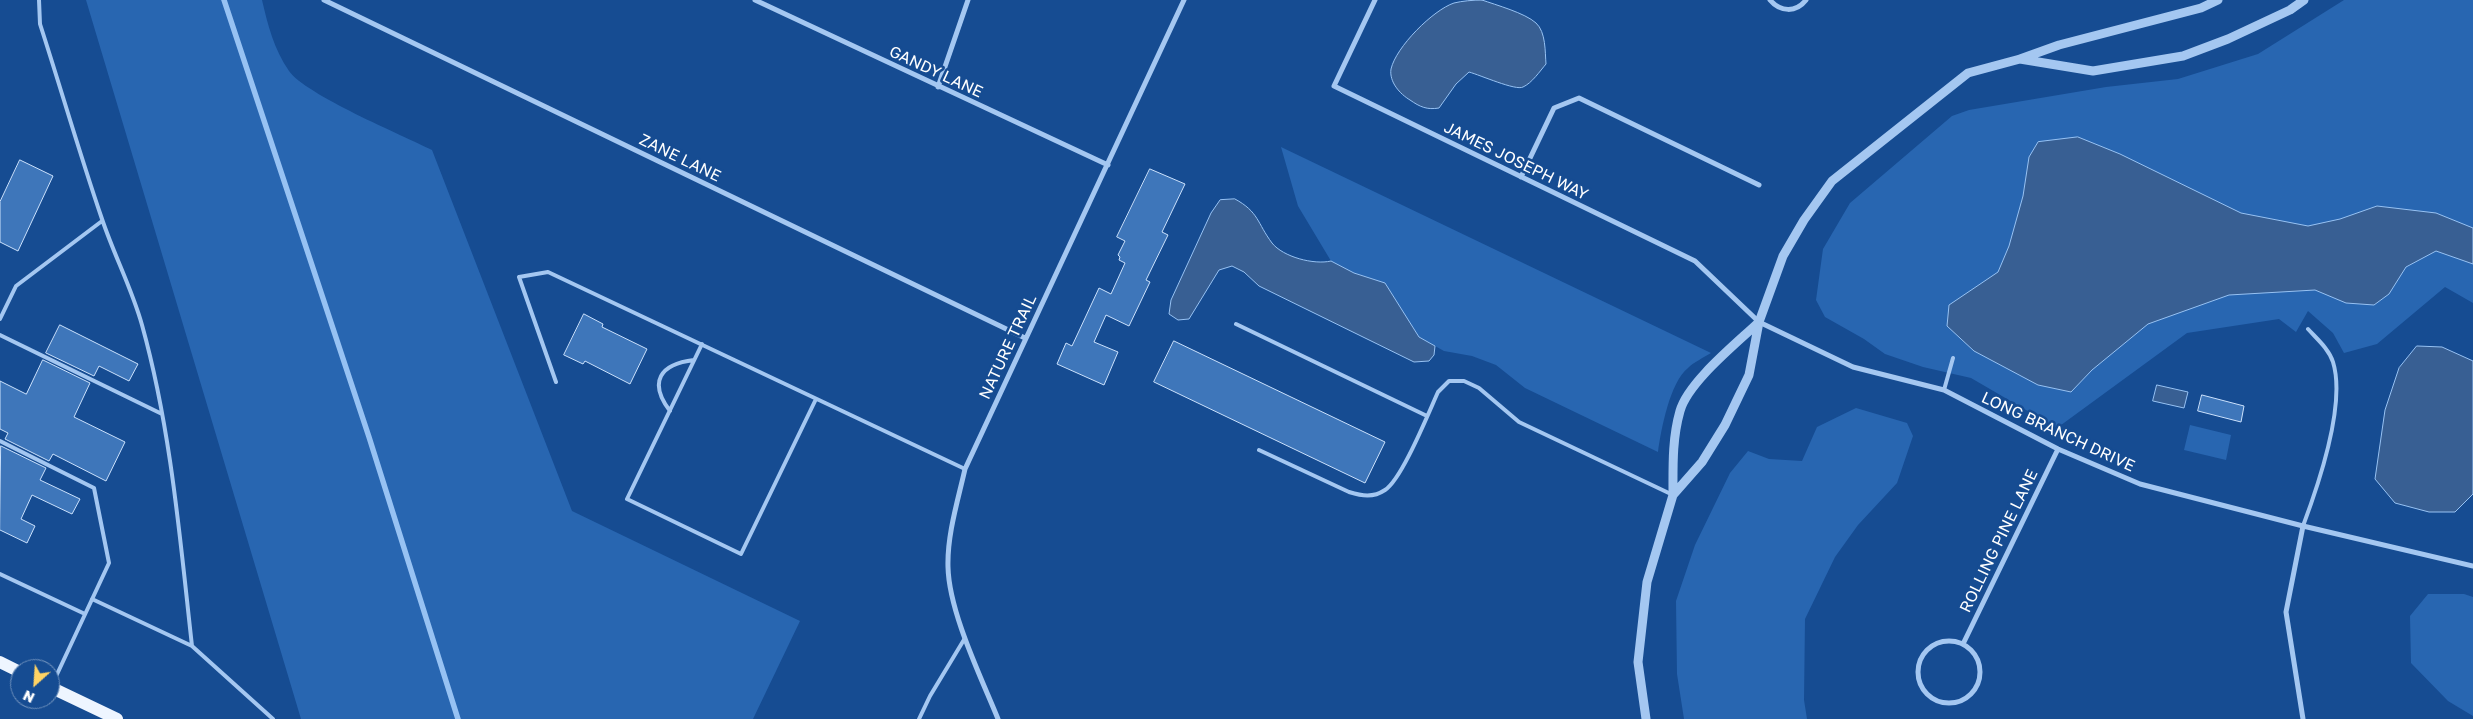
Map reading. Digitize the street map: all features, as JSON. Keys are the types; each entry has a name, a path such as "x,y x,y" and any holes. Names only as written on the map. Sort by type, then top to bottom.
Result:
{"main road":[{"path":"60,692 117,719"}],"street":[{"name":"ZANE LANE","path":"324,0 1025,338"},
{"name":"GANDY LANE","path":"755,0 1108,165"},
{"path":"938,87 968,0"},
{"name":"NATURE TRAIL","path":"998,719 957,615 948,567 952,527 965,469 1184,0"},
{"name":"JAMES JOSEPH WAY","path":"1375,0 1334,86 1694,261 1759,322"},
{"path":"1770,0 1781,8 1789,10 1796,8 1806,0"},
{"path":"1673,496 1702,462 1725,425 1749,375 1759,322 1783,256 1804,220 1832,181 1968,73 2020,59 2059,45 2200,8 2218,0"},
{"path":"2020,59 2093,71 2183,56 2228,40 2290,10 2304,0"},
{"path":"1521,177 1554,108 1579,98 1759,185"},
{"path":"1646,719 1638,662 1647,582 1673,496 1673,444 1680,409 1700,380 1724,354 1759,322"},
{"name":"LONG BRANCH DRIVE","path":"1759,322 1853,367 1944,390 2058,449 2140,484 2303,526 2473,566"},
{"name":"ROLLING PINE LANE","path":"1963,644 2058,449"},
{"path":"2303,526 2286,612 2303,719"},
{"path":"1942,642 1963,644 1971,650 1980,667 1977,686 1963,700 1954,703 1935,700 1920,684 1918,674 1924,653 1932,646 1942,642"}],"lane":[{"path":"39,0 40,24 102,221 142,324 162,414 178,515 192,646"},
{"path":"0,318 16,286 102,221"},
{"path":"556,382 519,277 548,272 965,469"},
{"path":"1236,324 1427,416"},
{"path":"2303,526 2314,496 2338,392 2333,362 2323,344 2308,329"},
{"path":"0,335 162,414"},
{"path":"702,344 627,499 741,554 816,399"},
{"path":"1944,390 1953,358"},
{"path":"670,411 659,397 658,386 662,376 676,362 694,360"},
{"path":"1259,450 1349,492 1361,496 1373,496 1394,483 1438,392 1449,381 1464,381 1479,388 1519,422 1673,496"},
{"path":"0,441 94,488 109,563 60,666"},
{"path":"0,574 85,614"},
{"path":"92,599 192,646 273,719"},
{"path":"919,719 930,696 966,637"}],"shaded area":[{"path":"86,0 262,0 275,46 289,71 299,81 334,103 432,150 572,511 800,621 753,719 301,719"},
{"path":"1482,0 1531,19 1539,27 1543,37 1546,64 1536,77 1530,83 1519,88 1469,72 1456,84 1439,108 1431,109 1424,107 1406,97 1393,83 1391,74 1394,60 1400,50 1416,30 1445,7 1457,2"},
{"path":"2344,0 2473,0 2473,303 2445,287 2377,344 2344,353 2333,333 2308,311 2296,332 2279,319 2187,333 2057,428 1971,378 1923,367 1885,354 1864,339 1825,317 1816,300 1823,249 1850,203 1952,116 1969,110 2106,87 2178,79 2258,54"},
{"path":"2078,137 2120,154 2241,213 2308,226 2340,219 2377,206 2436,213 2473,228 2473,264 2436,251 2406,267 2389,294 2374,305 2346,303 2315,290 2229,295 2148,324 2092,370 2071,392 2038,385 1974,351 1947,326 1949,305 1998,272 2009,246 2023,196 2029,157 2038,142"},
{"path":"1281,147 1711,353 1690,366 1676,384 1667,407 1658,452 1525,388 1496,365 1472,356 1444,351 1419,337 1385,283 1354,273 1331,261 1298,206"},
{"path":"1235,199 1253,213 1272,243 1283,252 1308,261 1331,261 1354,273 1385,283 1419,337 1435,346 1434,355 1429,361 1414,362 1259,286 1244,272 1232,266 1219,270 1189,319 1178,320 1169,314 1171,300 1211,213 1220,200"},
{"path":"2417,346 2442,347 2473,361 2473,494 2455,512 2429,512 2395,503 2375,479 2385,410 2399,368"},
{"path":"2157,385 2188,392 2184,408 2153,401"},
{"path":"1856,408 1907,423 1913,436 1897,483 1858,525 1835,557 1805,619 1804,700 1807,719 1684,719 1677,674 1676,601 1695,545 1730,473 1748,451 1769,459 1802,461 1817,427"},
{"path":"2190,425 2231,435 2226,460 2184,450"},
{"path":"2428,594 2464,594 2473,597 2473,716 2448,701 2411,663 2410,616"}],"building":[{"path":"20,160 53,176 18,251 0,242 0,202"},
{"path":"1150,169 1185,184 1162,232 1168,235 1146,280 1150,282 1129,326 1106,315 1094,342 1118,352 1104,385 1057,364 1066,343 1072,346 1099,288 1111,294 1125,263 1119,260 1120,257 1118,255 1125,241 1117,237"},
{"path":"584,314 603,324 602,327 647,349 630,384 585,361 583,364 564,355"},
{"path":"60,325 138,364 129,381 99,366 94,376 46,353"},
{"path":"1174,341 1385,442 1365,483 1154,382"},
{"path":"43,360 90,383 74,417 125,442 106,481 53,454 49,461 5,439 8,433 0,429 0,381 26,394"},
{"path":"2202,395 2244,406 2241,422 2198,411"},
{"path":"1,446 46,468 40,480 80,499 72,514 32,495 21,519 35,526 27,543 0,530"}],"waterway":[{"path":"224,0 369,437 458,719"}]}
